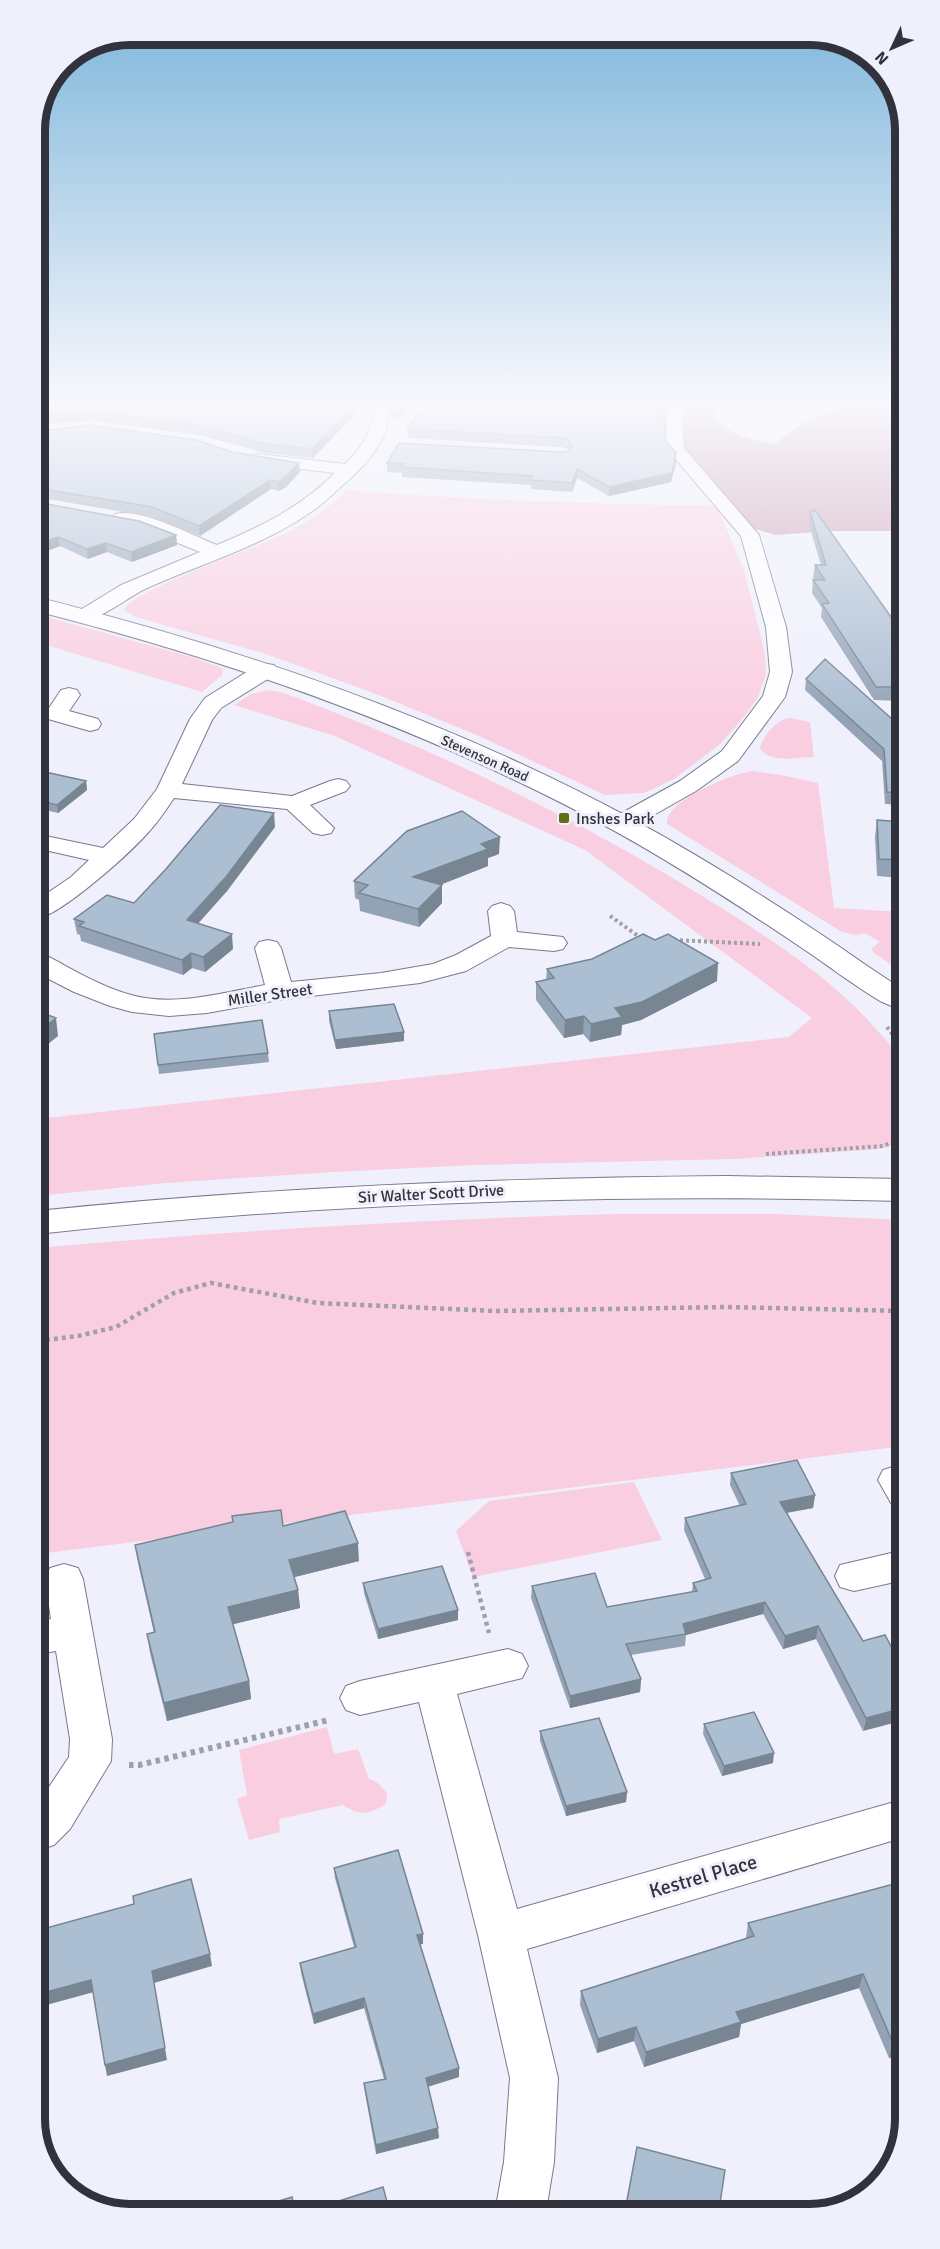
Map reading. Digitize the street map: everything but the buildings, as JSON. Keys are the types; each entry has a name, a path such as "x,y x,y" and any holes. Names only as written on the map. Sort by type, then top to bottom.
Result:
{"street":[{"path":"84,616 135,586 252,539 300,512"},
{"path":"620,824 688,786 730,756 774,697 781,672 776,627 750,535 730,512"},
{"path":"100,514 146,524 216,552"},
{"name":"Stevenson Road","path":"45,606 266,670 446,740 527,777 620,824 718,880 895,1000"},
{"path":"45,906 80,882 110,857 143,824 168,790 201,718 213,703 266,670"},
{"path":"46,716 69,695"},
{"path":"46,716 90,724"},
{"path":"168,790 294,803 338,786"},
{"path":"294,803 322,828"},
{"path":"45,843 110,857"},
{"path":"501,911 505,939 554,943"},
{"name":"Miller Street","path":"45,966 99,994 134,1004 178,1008 280,992 395,979 438,971 454,966 505,939"},
{"path":"268,948 280,992"},
{"name":"Sir Walter Scott Drive","path":"826,1186 895,1169"},
{"name":"Sir Walter Scott Drive","path":"45,1221 164,1208 488,1190 826,1186 895,1190"},
{"path":"854,1576 895,1567"},
{"path":"45,1825 55,1815 90,1761 91,1739 55,1635 64,1579"},
{"path":"360,1698 503,1667"},
{"path":"434,1683 501,1935 534,2078 529,2162 521,2204"},
{"name":"Kestrel Place","path":"501,1935 895,1821"}],"path":[{"path":"610,916 647,942"},
{"path":"665,940 770,944"},
{"path":"45,1340 78,1336 116,1327 174,1293 211,1283 318,1304 496,1311 726,1307 895,1311"},
{"path":"468,1552 503,1667"},
{"path":"90,1761 139,1766 343,1716 360,1698"}],"shaded area":[{"path":"322,512 720,512 744,570 765,653 766,675 757,699 739,723 719,745 674,779 644,793 605,795 477,735 371,692 266,654 136,617 124,610 131,602 173,580 282,535"},
{"path":"737,512 895,512 895,531 831,531 776,535 752,528"},
{"path":"45,616 195,658 222,668 223,674 202,692 45,645"},
{"path":"268,690 284,693 448,760 605,840 730,913 774,942 837,990 895,1051 895,1144 885,1148 866,1150 734,1159 475,1165 333,1172 166,1183 45,1195 45,1118 789,1037 812,1018 585,850 335,736 234,705 251,694"},
{"path":"790,718 810,722 814,757 771,757 760,749 771,729 781,721"},
{"path":"752,771 818,783 834,908 895,912 895,967 873,952 872,948 880,942 865,933 856,935 842,932 667,824 669,815 688,797"},
{"path":"616,1214 776,1214 895,1220 895,1447 45,1553 45,1247 326,1226"},
{"path":"634,1482 662,1540 473,1577 456,1531 489,1501"},
{"path":"327,1727 334,1754 358,1749 369,1779 377,1782 387,1793 386,1804 364,1813 343,1805 279,1819 280,1832 249,1840 237,1799 247,1795 239,1750"}],"place":[{"name":"Inshes Park","path":"564,818"}]}
